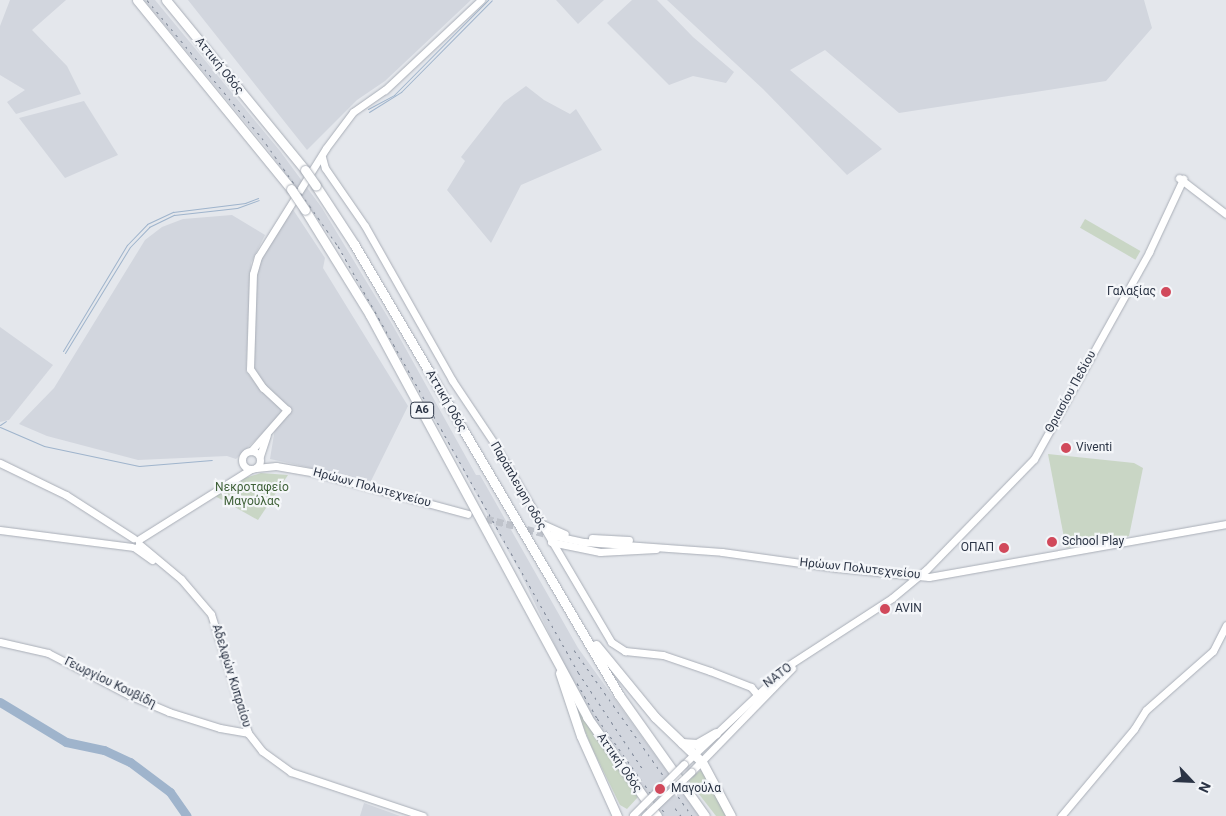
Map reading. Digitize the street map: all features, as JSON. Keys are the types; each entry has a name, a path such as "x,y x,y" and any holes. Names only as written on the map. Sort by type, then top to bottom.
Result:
{"highway":[{"name":"Αττική Οδός","path":"137,0 291,189 305,210 370,315 592,725 657,816"},
{"name":"Αττική Οδός","path":"166,0 304,170 360,252 619,695 705,816"},
{"path":"568,609 641,701 702,762 731,816"},
{"path":"560,668 560,679 581,736 617,816"},
{"path":"681,742 697,744 716,733"}],"main road":[{"path":"251,451 287,410 263,388 250,369 254,265 323,155 353,112 385,90 481,0"},
{"name":"Παράπλευρη οδός","path":"323,155 325,168 344,194 539,522 551,539 557,554 616,647 632,652 663,655 746,684 756,693"},
{"name":"Θριασίου Πεδίου","path":"795,662 919,576 923,567 1032,454 1146,249 1181,178 1226,214"},
{"path":"243,464 253,469 260,457 269,431"},
{"name":"Ηρώων Πολυτεχνείου","path":"135,543 240,475 243,456 251,451 276,466"},
{"name":"Αδελφών Κυπραίου","path":"0,463 66,495 120,532 181,579 211,614 248,733 262,751 292,772 423,816"},
{"name":"Ηρώων Πολυτεχνείου","path":"230,482 253,469 276,466 316,473 468,514"},
{"path":"539,522 566,534 634,540 646,545"},
{"name":"Ηρώων Πολυτεχνείου","path":"551,539 646,545 919,576 989,568 1226,524"},
{"path":"0,530 113,544 135,543"},
{"path":"113,544 120,532"},
{"path":"551,539 566,547 623,553 665,548"},
{"path":"557,554 566,547"},
{"path":"1061,816 1134,729 1146,710 1213,651 1226,626"},
{"name":"Γεωργίου Κουβίδη","path":"0,642 48,653 129,695 169,712 220,728 248,733"},
{"name":"ΝΑΤΟ","path":"632,816 756,693 795,662"},
{"name":"ΝΑΤΟ","path":"645,816 702,762 795,662"}],"shaded area":[{"path":"10,0 66,0 32,30 67,66 81,94 16,114 7,102 25,90 0,75 0,26"},
{"path":"144,0 155,0 280,151 322,208 392,324 476,475 480,475 578,648 699,816 660,816 585,709 520,572 339,249 268,150"},
{"path":"188,0 471,0 385,81 357,100 307,150"},
{"path":"556,0 604,0 578,24"},
{"path":"632,0 657,0 693,37 734,72 726,83 693,76 669,85 607,23"},
{"path":"667,0 1144,0 1152,28 1106,81 899,113 825,50 790,70 882,149 847,175 763,89"},
{"path":"526,86 544,100 570,114 576,109 602,150 521,185 491,243 447,190 465,161 461,157 504,102"},
{"path":"84,101 118,155 65,178 19,118"},
{"path":"292,208 325,258 323,268 408,406 371,481 270,459 275,428 285,419 290,407 269,391 253,368 256,268 259,258"},
{"path":"232,215 265,235 251,263 246,371 261,391 281,406 281,415 236,459 227,456 138,460 47,436 19,424 54,388 145,240 162,227 183,219"},
{"path":"0,327 53,365 9,420 0,422"},
{"path":"364,803 400,816 360,816"}],"green space":[{"path":"1085,219 1140,251 1135,260 1080,228"},
{"path":"1048,454 1134,463 1143,468 1129,536 1066,548"},
{"name":"Νεκροταφείο Μαγούλας","path":"261,473 288,475 258,520 215,496 245,478"},
{"path":"579,710 638,797 627,809 620,805 592,748 577,712"},
{"path":"701,770 726,816 716,816 688,780"}],"waterway":[{"path":"368,109 394,95 488,0"},
{"path":"369,112 401,92 492,0"},
{"path":"63,351 127,245 147,224 173,212 245,203 258,198"},
{"path":"65,353 130,247 149,227 174,215 237,208 259,200"},
{"path":"0,425 6,421"},
{"path":"0,427 44,446 139,466 212,460"},
{"path":"0,702 66,742 104,750 130,762 170,792 187,816"}],"tunnel":[{"path":"476,516 550,535"}],"railway":[{"path":"147,0 262,138 338,246 578,672 644,771"},
{"path":"574,650 692,816"},
{"path":"577,683 597,718 667,816"},
{"path":"675,808 681,816"}],"place":[{"name":"Γαλαξίας","path":"1166,292"},
{"name":"Viventi","path":"1066,448"},
{"name":"School Play","path":"1052,542"},
{"name":"ΟΠΑΠ","path":"1004,548"},
{"name":"AVIN","path":"885,609"},
{"name":"Μαγούλα","path":"660,789"}]}
